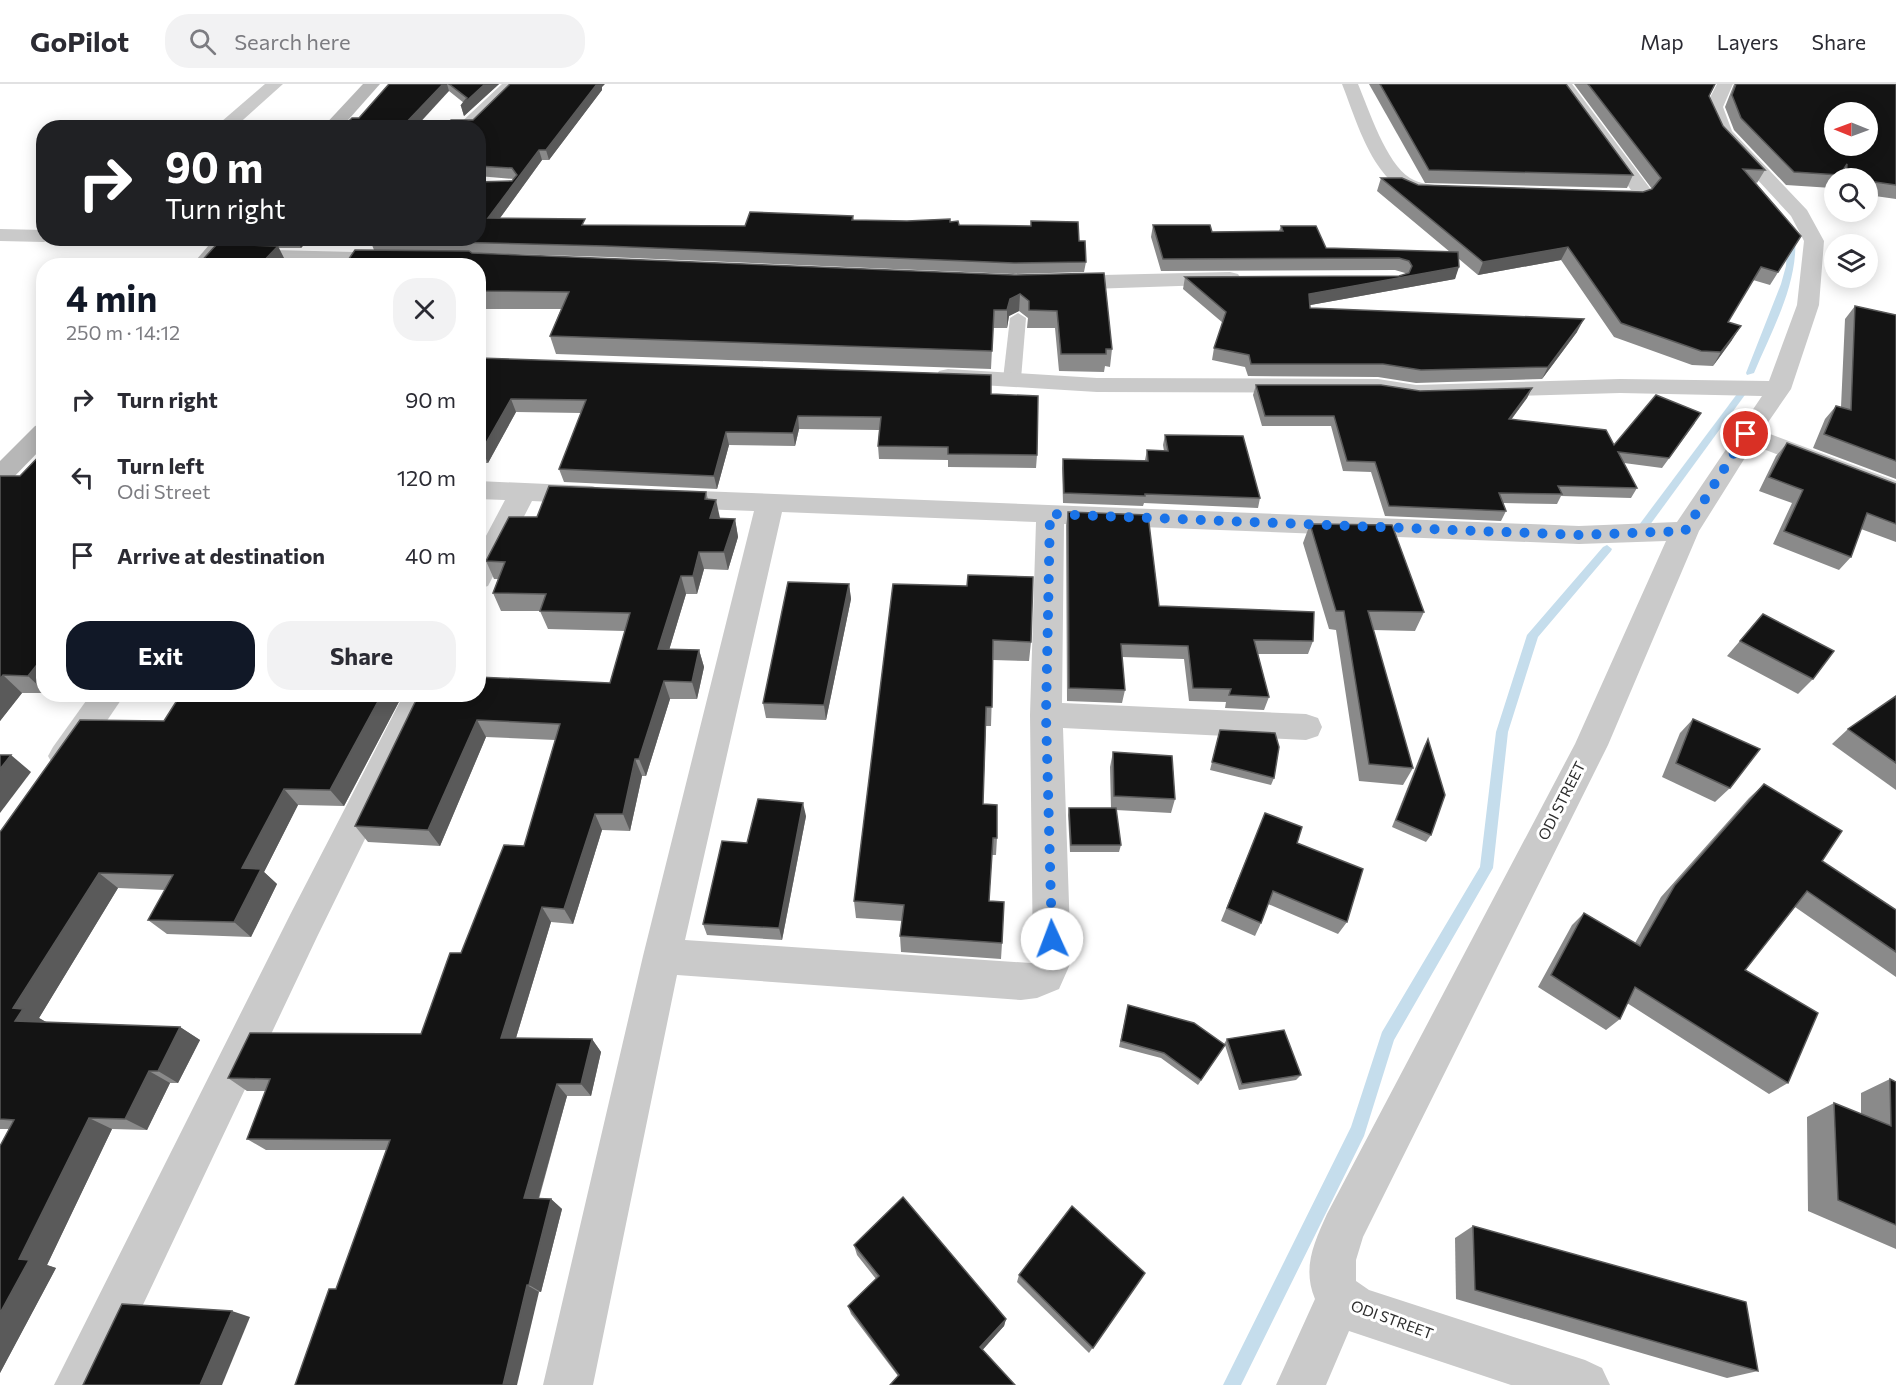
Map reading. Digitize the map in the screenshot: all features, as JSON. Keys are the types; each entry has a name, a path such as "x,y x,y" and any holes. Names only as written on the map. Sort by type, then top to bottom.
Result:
{"street":[{"path":"232,120 275,84"},
{"path":"338,120 372,84"},
{"path":"473,120 512,84"},
{"path":"1350,84 1386,168 1404,184 1421,191 1455,192"},
{"path":"1563,84 1642,191 1637,196 1580,195"},
{"name":"ODI STREET","path":"1585,1385 1359,1311 1339,1299 1332,1284 1331,1267 1337,1243 1347,1221 1591,745 1685,531 1746,434 1779,389 1808,305 1814,241 1800,214 1724,133 1714,107 1725,84"},
{"path":"0,254 10,235 36,236"},
{"path":"196,246 216,250 376,258"},
{"path":"1037,283 1252,279"},
{"path":"920,375 1097,385 1378,386 1416,392 1620,386 1779,389"},
{"path":"1746,434 1896,491"},
{"path":"3,473 36,439"},
{"path":"3,473 36,471"},
{"path":"486,490 617,496"},
{"path":"486,564 523,492"},
{"path":"652,498 1579,535 1685,531"},
{"path":"568,1385 662,956 770,503"},
{"path":"662,956 1021,982 1043,979 1050,972 1052,962 1046,715 1050,514"},
{"path":"48,779 103,702"},
{"path":"79,1385 416,702"},
{"path":"1046,715 1306,727"},
{"path":"1301,1385 1339,1299"}],"lane":[{"path":"1012,379 1018,318"}],"building":[{"path":"389,84 443,84 409,120 350,120 359,118"},
{"path":"449,84 485,84 461,106 467,98"},
{"path":"510,84 597,84 546,150 539,150 488,218 585,219 582,225 745,226 750,212 853,216 852,220 950,219 950,222 958,221 959,225 1031,226 1031,221 1078,222 1079,241 1085,241 1086,262 1014,263 486,243 486,182 512,181 517,175 512,168 486,166 486,120 473,120"},
{"path":"1380,84 1566,84 1633,175 1429,170"},
{"path":"1588,84 1715,84 1709,96 1723,126 1765,170 1743,169 1801,236 1778,272 1761,267 1728,322 1741,326 1721,352 1701,351 1621,323 1568,247 1483,262 1381,178 1402,178 1418,185 1643,192 1652,189 1661,178"},
{"path":"1736,84 1896,84 1896,185 1878,182 1878,168 1847,168 1847,164 1844,168 1824,168 1824,174 1794,172 1741,118 1732,95"},
{"path":"1153,225 1210,225 1212,232 1283,231 1281,226 1316,226 1326,248 1458,252 1459,267 1309,294 1310,308 1584,319 1548,367 1421,370 1383,364 1251,364 1249,355 1214,348 1226,312 1185,277 1399,276 1409,273 1412,266 1409,261 1399,258 1163,259"},
{"path":"215,246 278,246 267,258 204,258"},
{"path":"355,250 469,251 472,253 1014,275 1104,273 1112,349 1106,349 1106,354 1061,354 1057,311 1029,310 1029,301 1020,294 1010,299 1007,310 994,310 992,351 550,336 569,292 486,291 486,258 350,258"},
{"path":"1855,306 1896,315 1896,461 1824,434 1836,406 1851,410"},
{"path":"486,358 991,375 991,394 1038,396 1037,455 948,454 948,447 878,446 881,417 798,416 793,433 726,432 714,476 559,469 586,400 511,399 486,443"},
{"path":"1256,385 1381,385 1420,391 1532,388 1509,419 1606,430 1614,445 1656,395 1701,413 1669,458 1618,452 1637,488 1558,486 1562,494 1499,493 1506,511 1389,506 1375,462 1347,461 1334,416 1265,416"},
{"path":"1165,435 1243,436 1260,498 1064,493 1063,459 1148,461 1147,450 1168,451"},
{"path":"1787,443 1896,484 1896,524 1867,513 1851,557 1784,531 1803,490 1769,477"},
{"path":"36,459 36,666 28,676 3,675 0,679 0,476 20,476"},
{"path":"549,486 706,492 705,499 716,500 710,518 735,519 724,552 699,552 693,576 681,576 658,649 699,650 692,682 664,681 639,759 635,759 623,814 595,814 564,909 542,907 501,1038 592,1039 581,1084 557,1084 524,1198 551,1199 503,1385 295,1385 329,1289 336,1289 390,1140 247,1139 270,1079 228,1078 250,1033 421,1034 450,953 461,953 504,845 524,846 560,724 477,720 428,830 355,826 415,702 486,702 486,677 610,683 630,613 540,611 546,594 493,593 505,562 486,561 509,517 537,517"},
{"path":"1068,512 1148,515 1159,606 1314,612 1313,641 1254,640 1269,697 1229,695 1231,689 1193,688 1188,646 1121,644 1125,690 1069,688"},
{"path":"1310,524 1392,525 1424,612 1368,611 1413,768 1369,764 1344,611 1336,611"},
{"path":"968,575 1033,577 1031,642 993,640 992,707 986,707 983,804 997,805 997,838 993,838 989,901 1004,902 1002,943 900,936 904,905 854,901 893,584 967,586"},
{"path":"788,582 849,584 824,705 763,703"},
{"path":"1763,614 1834,651 1813,679 1740,641"},
{"path":"1896,696 1896,763 1848,729"},
{"path":"176,702 378,702 330,790 284,789 242,868 261,869 234,922 148,920 173,875 99,873 13,1008 23,1009 15,1021 180,1027 158,1071 149,1071 125,1119 89,1118 19,1259 29,1260 0,1313 0,1146 14,1120 0,1119 0,832 80,720 164,721"},
{"path":"1693,719 1760,749 1730,788 1676,763"},
{"path":"1220,730 1275,733 1279,747 1274,778 1212,762"},
{"path":"1428,739 1445,795 1431,835 1396,820"},
{"path":"1113,752 1172,756 1175,799 1114,796"},
{"path":"0,755 11,755 0,769"},
{"path":"1764,784 1842,831 1822,861 1896,910 1896,952 1807,891 1745,970 1818,1013 1788,1083 1635,987 1620,1019 1551,975 1584,913 1640,946 1675,885"},
{"path":"758,799 803,803 779,928 703,924 722,841 747,843"},
{"path":"1069,808 1116,808 1121,845 1071,845"},
{"path":"1265,813 1302,827 1297,843 1363,869 1347,922 1273,891 1261,923 1227,908"},
{"path":"1128,1005 1194,1023 1225,1045 1201,1080 1164,1053 1121,1041"},
{"path":"1284,1030 1301,1075 1242,1084 1227,1039"},
{"path":"1890,1079 1896,1082 1896,1225 1838,1200 1834,1103 1891,1126"},
{"path":"903,1197 1006,1319 980,1347 1015,1385 890,1385 899,1375 848,1306 879,1276 854,1245"},
{"path":"1072,1206 1145,1273 1093,1348 1019,1275"},
{"path":"1473,1226 1746,1302 1758,1371 1475,1290"},
{"path":"122,1304 232,1311 200,1385 83,1385"}],"waterway":[{"path":"1750,373 1785,284 1790,266 1791,235"},
{"path":"1640,531 1746,388"},
{"path":"1232,1385 1358,1130 1387,1037 1486,868 1502,732 1533,635 1607,549"}],"route":[{"path":"1052,939 1046,715 1050,514 1579,535 1685,531 1746,434"}]}
